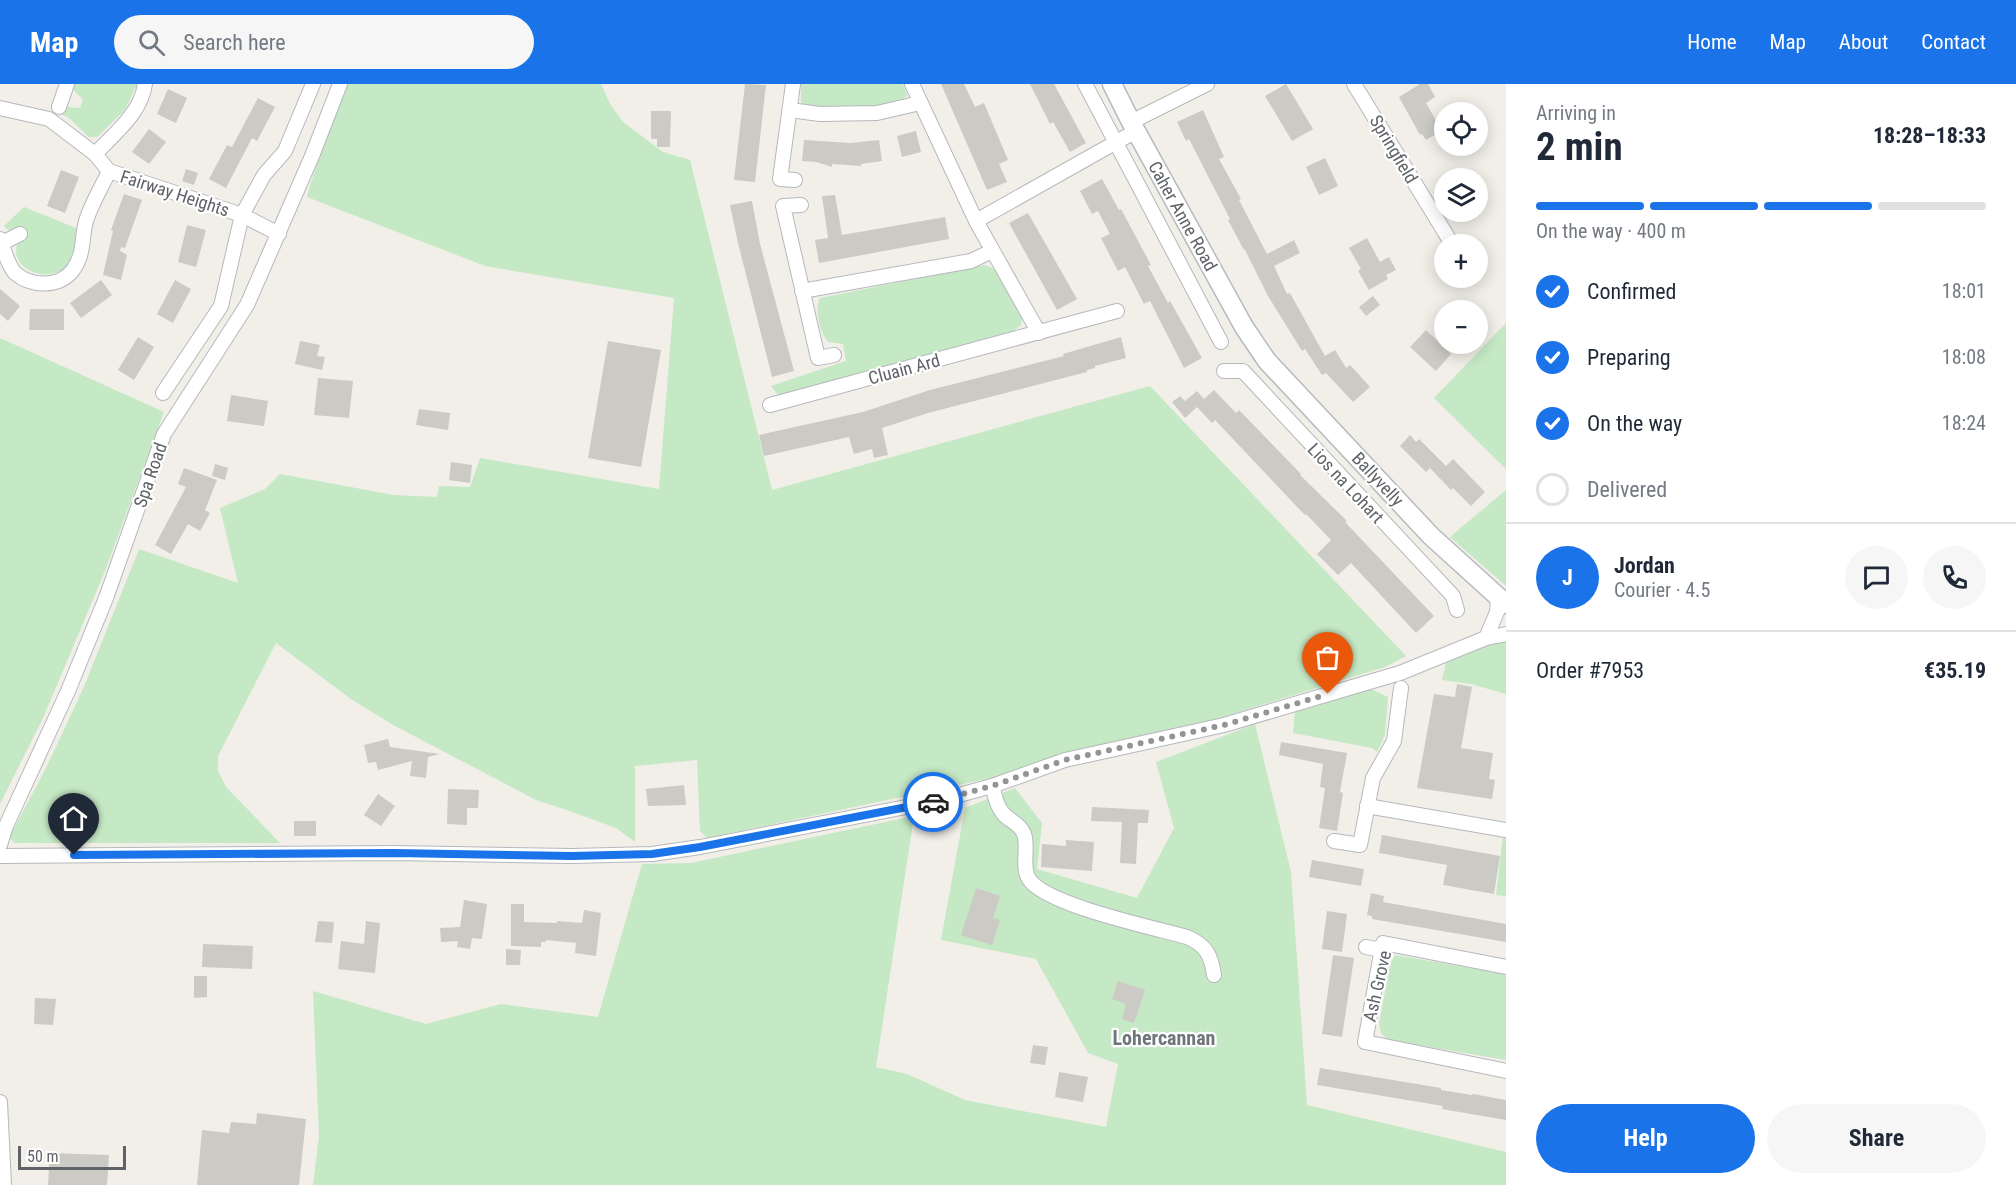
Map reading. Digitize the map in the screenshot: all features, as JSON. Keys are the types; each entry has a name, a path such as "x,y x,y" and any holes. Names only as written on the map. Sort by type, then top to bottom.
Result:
{"street":[{"path":"95,154 133,114 143,98 145,84"},
{"name":"Fairway Heights","path":"163,393 220,306 242,214 264,175 285,151 313,84"},
{"name":"Spa Road","path":"0,845 6,825 68,691 98,618 164,434 247,305 312,156 340,84"},
{"path":"793,84 780,179 795,180"},
{"path":"912,84 976,221 1039,333"},
{"path":"1085,84 1114,143 1221,342"},
{"name":"Caher Anne Road","path":"1112,84 1133,127 1256,346"},
{"path":"976,221 1114,143 1133,127 1207,84"},
{"name":"Springfield","path":"1354,84 1446,234"},
{"path":"790,110 831,115 877,113 920,103"},
{"name":"Fairway Heights","path":"0,108 50,119 95,154 109,171 242,214 279,234"},
{"name":"Fairway Heights","path":"1,241 14,272 26,279 41,285 59,280 72,272 80,258 86,222 109,171"},
{"path":"801,205 783,206 818,358 834,355"},
{"path":"1,241 20,234"},
{"path":"802,291 971,261 992,251"},
{"name":"Cluain Ard","path":"770,405 1117,311"},
{"name":"Ballyvelly","path":"1256,346 1293,390 1431,536 1502,601"},
{"name":"Lios na Lohart","path":"1224,371 1243,371 1453,596 1458,610"},
{"path":"1342,478 1361,460"},
{"path":"1486,638 1502,601"},
{"path":"0,856 394,853 572,856 652,854 700,847 926,803 992,786 1065,760 1224,725 1400,673 1486,638 1506,634"},
{"path":"1334,841 1360,845 1373,778 1394,741 1401,688"},
{"path":"992,786 1000,810 1020,827 1024,835 1026,872 1039,890 1090,912 1187,937 1198,942 1204,946 1214,975"},
{"path":"1367,806 1506,830"},
{"name":"Ash Grove","path":"1506,967 1383,943 1365,1042 1506,1071"},
{"path":"1366,947 1382,950"},
{"path":"0,1102 4,1185"}],"green space":[{"path":"72,84 137,84 125,110 97,137 89,137 69,118 59,113 66,107 80,108 83,99 75,92"},
{"path":"345,84 601,84 610,104 623,122 663,152 690,160 772,490 1150,386 1406,656 1385,667 1186,728 1068,752 1015,773 707,838 700,831 697,760 635,766 635,842 616,828 536,800 395,726 351,699 276,643 218,756 218,771 226,787 280,843 15,843 9,838 47,766 83,689 139,549 238,583 220,508 265,489 280,474 394,495 437,497 439,486 470,487 480,458 659,489 674,298 485,266 307,197"},
{"path":"801,84 903,84 907,95 900,100 872,107 822,108 801,102"},
{"path":"24,207 76,228 72,256 66,266 58,272 37,273 20,263 16,254 17,244 25,239 21,227 8,230 4,226"},
{"path":"985,265 999,271 1023,313 1021,325 1011,333 779,396 771,386 846,361 843,344 828,342 823,332 818,314 820,298"},
{"path":"1506,323 1506,469 1434,398 1476,354 1488,354 1488,342"},
{"path":"0,338 164,412 105,571 43,718 0,804"},
{"path":"1506,490 1506,586 1450,537"},
{"path":"1506,642 1506,694 1471,684 1442,680 1446,663 1494,643"},
{"path":"1369,688 1388,697 1385,735 1377,752 1372,748 1293,733 1295,711"},
{"path":"1255,724 1291,872 1307,1105 1506,1152 1506,1185 313,1185 319,1136 313,991 426,1024 501,1004 598,1017 642,864 691,863 914,816 876,1067 907,1074 965,1100 1106,1127 1118,1064 1088,1053 1036,959 941,940 965,808 1015,788 1042,823 1037,869 1137,898 1174,828 1156,762"},
{"path":"1503,836 1506,837 1506,896 1496,895"},
{"path":"1395,955 1506,974 1506,1060 1388,1040 1381,1033 1379,1024 1390,964"}],"building":[{"path":"745,84 766,85 755,182 734,180"},
{"path":"941,84 964,84 975,107 984,103 1008,160 999,164 1007,182 987,190"},
{"path":"1030,84 1054,84 1086,143 1070,152 1053,122 1050,124"},
{"path":"1286,84 1313,129 1292,141 1265,96"},
{"path":"1420,84 1428,84 1435,97 1426,103 1434,117 1434,136 1426,140 1422,134 1420,135 1399,97"},
{"path":"168,89 187,98 176,123 157,114"},
{"path":"258,98 275,107 257,141 252,138 226,188 209,179 227,145 232,147"},
{"path":"1203,110 1224,157 1219,159 1267,254 1294,240 1300,253 1274,266 1287,294 1290,293 1325,356 1335,350 1346,368 1350,365 1370,387 1353,402 1326,373 1322,375 1305,349 1302,351 1268,296 1189,139 1186,141 1177,122"},
{"path":"651,111 671,111 670,147 657,147 657,139 651,139"},
{"path":"149,129 166,142 149,164 132,152"},
{"path":"916,131 921,152 902,157 897,136"},
{"path":"804,140 850,143 879,140 882,161 861,164 861,166 832,164 832,167 802,161"},
{"path":"1325,158 1338,186 1319,195 1306,167"},
{"path":"186,169 198,173 194,185 182,181"},
{"path":"61,170 79,177 65,213 47,206"},
{"path":"1102,179 1151,265 1148,266 1168,303 1170,301 1202,358 1184,368 1150,301 1144,304 1125,267 1118,271 1101,238 1110,234 1098,211 1092,214 1080,191"},
{"path":"124,194 142,200 125,248 121,247 120,251 127,255 121,280 103,275 113,231 111,230"},
{"path":"835,195 842,235 945,217 949,239 819,263 815,240 828,238 822,196"},
{"path":"752,201 760,244 794,371 772,377 730,205"},
{"path":"1028,213 1077,299 1057,310 1009,223"},
{"path":"187,225 206,230 196,267 178,262"},
{"path":"1367,238 1380,262 1389,257 1396,270 1386,275 1388,279 1369,290 1358,271 1361,269 1349,248"},
{"path":"101,280 112,295 81,318 70,303"},
{"path":"175,280 191,289 173,323 157,314"},
{"path":"0,289 20,306 8,321 0,314"},
{"path":"1373,296 1380,305 1366,316 1359,307"},
{"path":"30,309 64,309 64,330 29,330"},
{"path":"1426,330 1434,338 1434,354 1451,354 1436,371 1410,347"},
{"path":"138,337 154,347 134,380 118,370"},
{"path":"1121,337 1126,358 1095,366 1087,372 928,413 882,428 888,455 874,458 872,449 854,454 849,437 764,456 759,435 863,412 930,390 1064,356 1063,354"},
{"path":"300,341 320,345 317,356 325,357 322,370 295,364"},
{"path":"608,341 661,350 641,467 588,458"},
{"path":"318,378 353,381 349,418 314,415"},
{"path":"1214,390 1236,413 1239,410 1347,521 1345,522 1434,616 1416,633 1351,563 1338,575 1317,554 1331,540 1215,420 1212,423 1197,407 1185,418 1172,402 1180,396 1185,401 1197,391 1204,399"},
{"path":"231,395 268,401 264,426 227,421"},
{"path":"419,409 450,413 448,430 416,425"},
{"path":"1410,435 1416,442 1419,439 1446,466 1453,459 1485,492 1471,506 1453,488 1451,490 1430,468 1426,472 1400,446"},
{"path":"451,462 472,465 470,483 449,480"},
{"path":"215,464 228,468 225,480 212,476"},
{"path":"184,468 217,480 205,510 210,513 200,531 188,524 171,554 155,545 186,487 178,484"},
{"path":"1457,684 1472,687 1461,748 1493,753 1489,779 1495,780 1492,799 1417,788 1434,694 1455,697"},
{"path":"388,739 390,747 440,754 428,757 426,778 410,776 412,761 378,770 376,762 368,763 364,745"},
{"path":"1281,742 1347,753 1340,792 1343,793 1337,831 1319,828 1325,788 1320,787 1323,764 1279,755"},
{"path":"684,785 686,805 648,806 646,789"},
{"path":"448,789 479,790 478,808 467,808 467,825 447,824"},
{"path":"378,794 395,806 381,826 364,815"},
{"path":"1092,807 1149,810 1148,823 1138,823 1136,864 1120,863 1122,822 1091,821"},
{"path":"294,821 316,821 316,836 294,836"},
{"path":"1382,835 1500,856 1494,894 1443,885 1447,865 1379,853"},
{"path":"1066,840 1094,842 1092,871 1041,867 1042,844 1066,846"},
{"path":"1312,860 1364,869 1361,886 1309,877"},
{"path":"976,888 1000,896 993,918 1000,920 992,945 961,935"},
{"path":"1371,893 1384,896 1383,902 1506,924 1506,942 1372,919 1372,916 1367,915"},
{"path":"464,900 487,904 482,939 472,938 470,949 457,947 458,941 441,942 440,928 460,927"},
{"path":"511,904 524,904 524,922 582,923 584,910 601,913 596,956 575,953 576,943 546,940 546,942 541,942 541,947 511,946"},
{"path":"1327,911 1347,914 1342,952 1322,949"},
{"path":"318,921 334,922 332,943 315,942"},
{"path":"366,921 380,923 375,973 338,969 341,941 364,944"},
{"path":"203,944 253,946 252,969 202,967"},
{"path":"506,949 521,950 520,965 506,965"},
{"path":"1333,955 1354,958 1342,1037 1322,1034"},
{"path":"194,976 207,976 207,997 194,998"},
{"path":"1118,981 1145,990 1134,1023 1122,1019 1126,1004 1112,999"},
{"path":"35,998 56,999 53,1025 34,1024"},
{"path":"1033,1045 1048,1047 1045,1065 1030,1063"},
{"path":"1320,1068 1506,1100 1506,1120 1442,1109 1443,1106 1317,1085"},
{"path":"1059,1072 1088,1077 1083,1102 1055,1097"},
{"path":"257,1113 306,1119 299,1185 197,1185 202,1130 229,1133 231,1122 256,1124"},
{"path":"50,1153 109,1155 107,1185 48,1185"}],"way so far":[{"path":"933,802 992,786 1065,760 1224,725 1328,694"}],"district":[{"name":"Lohercannan","path":"1164,1038"}],"route":[{"path":"74,855 394,853 572,856 652,854 700,847 933,802"}]}
